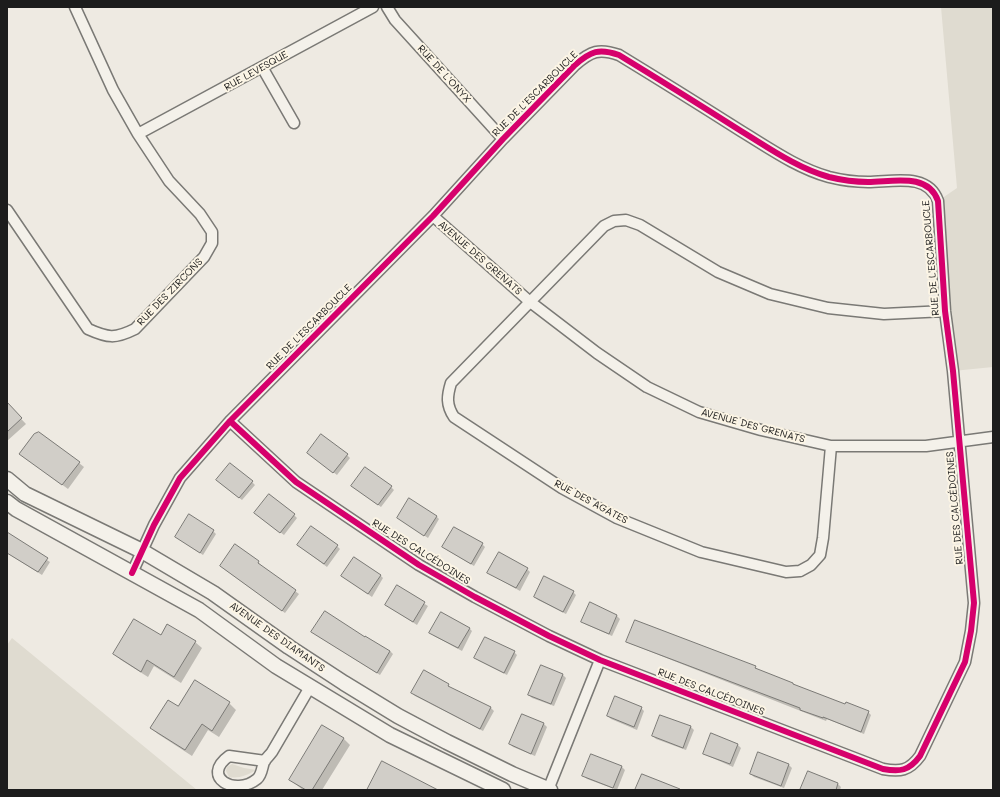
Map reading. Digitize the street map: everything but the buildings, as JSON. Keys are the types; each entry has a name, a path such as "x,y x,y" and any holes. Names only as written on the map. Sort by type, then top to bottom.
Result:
{"street":[{"name":"RUE DES ZIRCONS","path":"7,210 88,329 104,336 121,336 135,329 204,257 212,243 212,232 200,214 170,181 138,134 112,90 75,7"},
{"name":"RUE LEVESQUE","path":"138,134 373,7"},
{"name":"RUE DE L'ONYX","path":"387,7 395,20 503,139"},
{"name":"RUE DE L'ESCARBOUCLE","path":"132,573 154,525 180,478 230,421 433,216 503,139 584,57 594,52 607,51 619,55 796,165 829,177 867,182 901,180 918,182 928,187 935,194 938,201 945,311 960,442"},
{"path":"262,67 294,123"},
{"name":"AVENUE DES GRENATS","path":"433,216 529,301 597,353 647,387 699,412 761,430 831,446 926,446 993,437"},
{"name":"RUE DES AGATES","path":"831,446 823,538 820,555 811,565 800,571 786,572 701,552 617,518 562,488 454,417 447,402 448,392 451,383 529,301 604,226 614,221 626,220 640,225 718,272 770,294 828,308 884,314 945,311"},
{"name":"RUE DES CALCÉDOINES","path":"230,421 296,482 419,565 475,597 549,636 600,660 882,769 894,771 906,769 914,764 920,756 965,662 971,631 974,603 960,442"},
{"name":"AVENUE DES DIAMANTS","path":"7,479 25,494 142,551 213,593 289,647 398,716 512,774 549,790"},
{"path":"7,502 16,509 199,610 276,666 390,735 503,790"},
{"path":"549,790 600,660"},
{"path":"265,761 230,756 222,761 218,767 219,776 222,783 230,786 250,784 259,778 265,761 272,752 310,687"}],"shaded area":[{"path":"941,7 993,7 993,367 953,371 938,201 957,188"},
{"path":"12,638 197,790 7,790 7,645"},
{"path":"232,764 256,770 243,776 229,777 226,771 227,767"}],"cycle path":[{"path":"132,573 154,525 180,478 230,421 433,216 503,139 575,65 591,54 601,51 619,55 773,151 794,163 817,173 829,177 859,182 898,180 918,182 933,192 938,201 945,311 953,371 974,603 971,631 965,662 920,756 912,765 904,769 883,769 600,660 549,636 475,597 419,565 296,482 230,421"}]}
